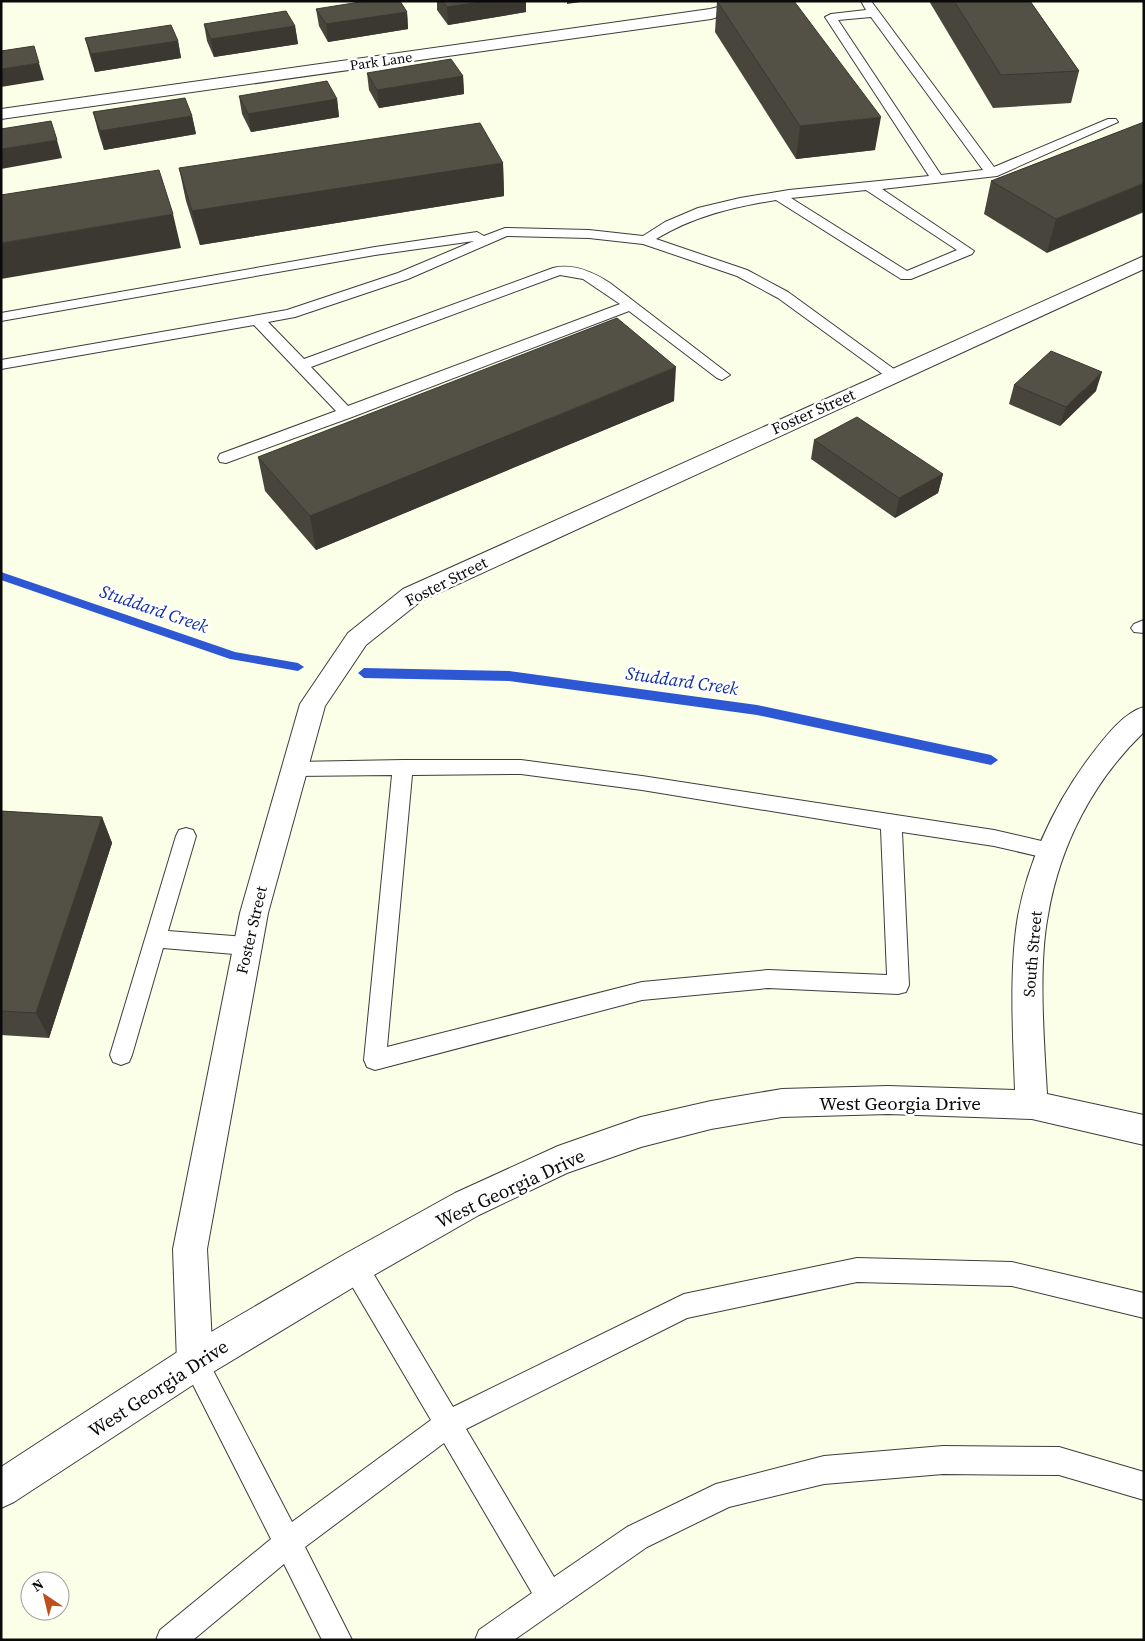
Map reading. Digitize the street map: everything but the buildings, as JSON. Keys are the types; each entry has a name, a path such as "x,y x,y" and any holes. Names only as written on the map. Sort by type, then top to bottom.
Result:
{"street":[{"name":"Park Lane","path":"1,114 711,14 760,1"},
{"name":"Foster Street","path":"196,1362 190,1250 246,946 313,704 358,639 412,595 1144,262"},
{"name":"South Street","path":"1032,1105 1027,996 1031,936 1033,916 1050,851 1072,804 1094,768 1124,734 1144,716"},
{"name":"West Georgia Drive","path":"1,1489 196,1362 355,1267 467,1204 558,1161 641,1132 711,1115 782,1103 869,1100 1032,1105 1144,1130"}],"lane":[{"path":"865,1 992,173"},
{"path":"873,12 831,17 937,179"},
{"path":"645,240 670,225 704,211 740,202 779,196 992,173 1112,122"},
{"path":"779,196 906,276 967,251 868,186"},
{"path":"1,365 290,314 404,276 505,232"},
{"path":"1,317 375,251 505,232 589,234 645,240 742,273 777,292 821,321 893,375"},
{"path":"302,365 558,271 572,270 584,272 722,374"},
{"path":"226,458 347,414 631,305"},
{"path":"258,320 347,414"},
{"path":"295,770 521,767 642,783 754,802 891,821 994,838 1050,851"},
{"path":"403,768 375,1060 504,1025 642,991 768,979 898,985 891,821"},
{"path":"121,1056 186,836"},
{"path":"155,940 246,946"},
{"path":"355,1267 550,1597"},
{"path":"170,1640 289,1542 447,1424 684,1306 857,1270 1012,1274 1144,1306"},
{"path":"196,1362 338,1640"},
{"path":"489,1640 637,1537 726,1494 824,1470 943,1460 1059,1461 1144,1486"}],"waterway":[{"name":"Studdard Creek","path":"1,576 234,656 298,667"},
{"name":"Studdard Creek","path":"364,673 509,676 757,710 991,760"}]}
